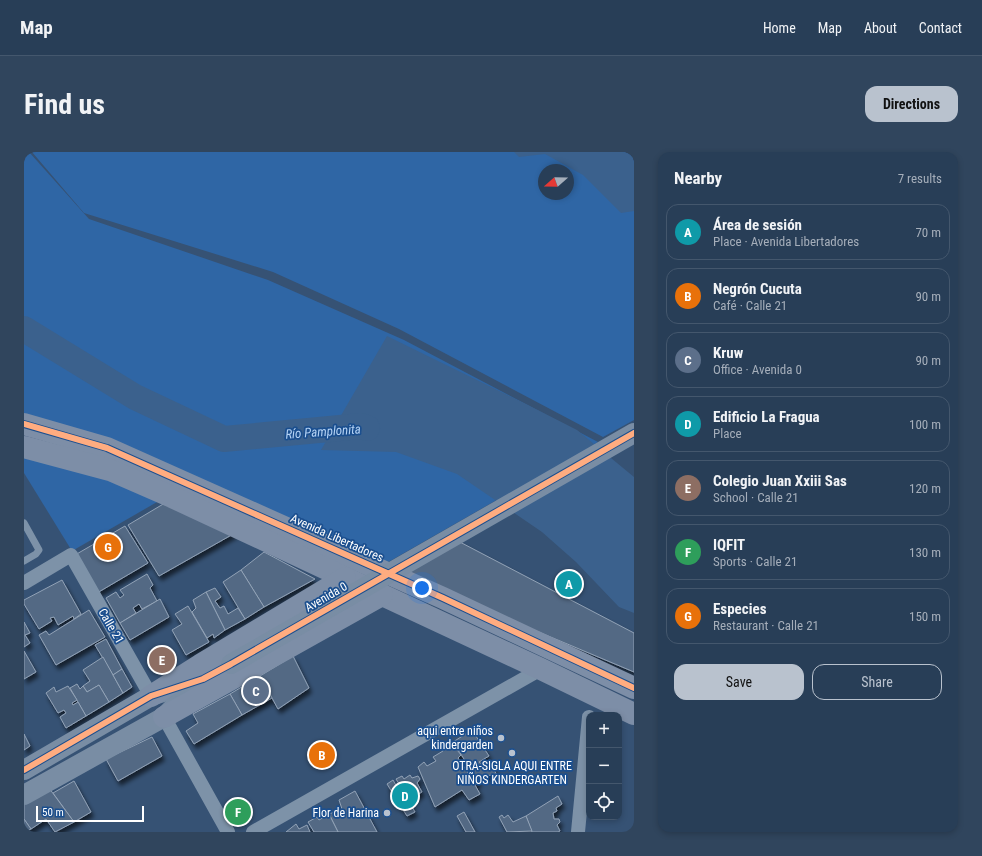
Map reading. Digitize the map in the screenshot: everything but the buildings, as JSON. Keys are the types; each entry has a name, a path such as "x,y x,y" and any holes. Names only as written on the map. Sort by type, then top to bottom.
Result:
{"main road":[{"name":"Avenida Libertadores","path":"24,424 108,448 437,595 634,688"},
{"path":"24,447 110,470 172,497 634,714"},
{"path":"151,696 345,578"},
{"path":"164,717 382,595"}],"street":[{"name":"Avenida 0","path":"24,770 151,696 203,679 634,433"},
{"name":"Calle 21","path":"24,582 71,555 151,696"},
{"path":"253,832 541,669"},
{"name":"Avenida 0","path":"24,794 164,717 203,679"},
{"path":"589,712 591,693"},
{"path":"164,717 228,832"},
{"path":"578,832 586,748"}],"lane":[{"path":"24,523 39,550 36,554 24,561"}],"shaded area":[{"path":"24,152 29,152 89,219 268,280 404,340 598,442 383,565 24,417"},
{"path":"32,152 634,152 634,420 603,437 399,329 273,272 84,213"},
{"path":"514,152 634,152 634,211 621,213 583,175 574,170 574,164 563,164 545,154 519,157"},
{"path":"387,336 577,430 634,477 634,613 619,607 576,562 542,532 457,474 396,452 321,450"},
{"path":"24,451 164,498 72,551 24,473"}],"waterway":[{"name":"Río Pamplonita","path":"24,329 135,397 224,439 361,426 367,428"}],"cycle path":[{"path":"24,424 107,448 443,598 634,688"},
{"path":"24,770 151,696 203,679 231,664 634,433"}],"place":[{"name":"Especies","path":"108,547"},
{"name":"Área de sesión","path":"569,584"},
{"name":"Colegio Juan Xxiii Sas","path":"162,660"},
{"name":"Kruw","path":"256,691"},
{"name":"aqui entre niños kindergarden","path":"501,738"},
{"name":"OTRA-SIGLA AQUI ENTRE NIÑOS KINDERGARTEN","path":"512,753"},
{"name":"Negrón Cucuta","path":"322,755"},
{"name":"Edificio La Fragua","path":"405,796"},
{"name":"IQFIT","path":"238,812"},
{"name":"Flor de Harina","path":"387,813"}]}
